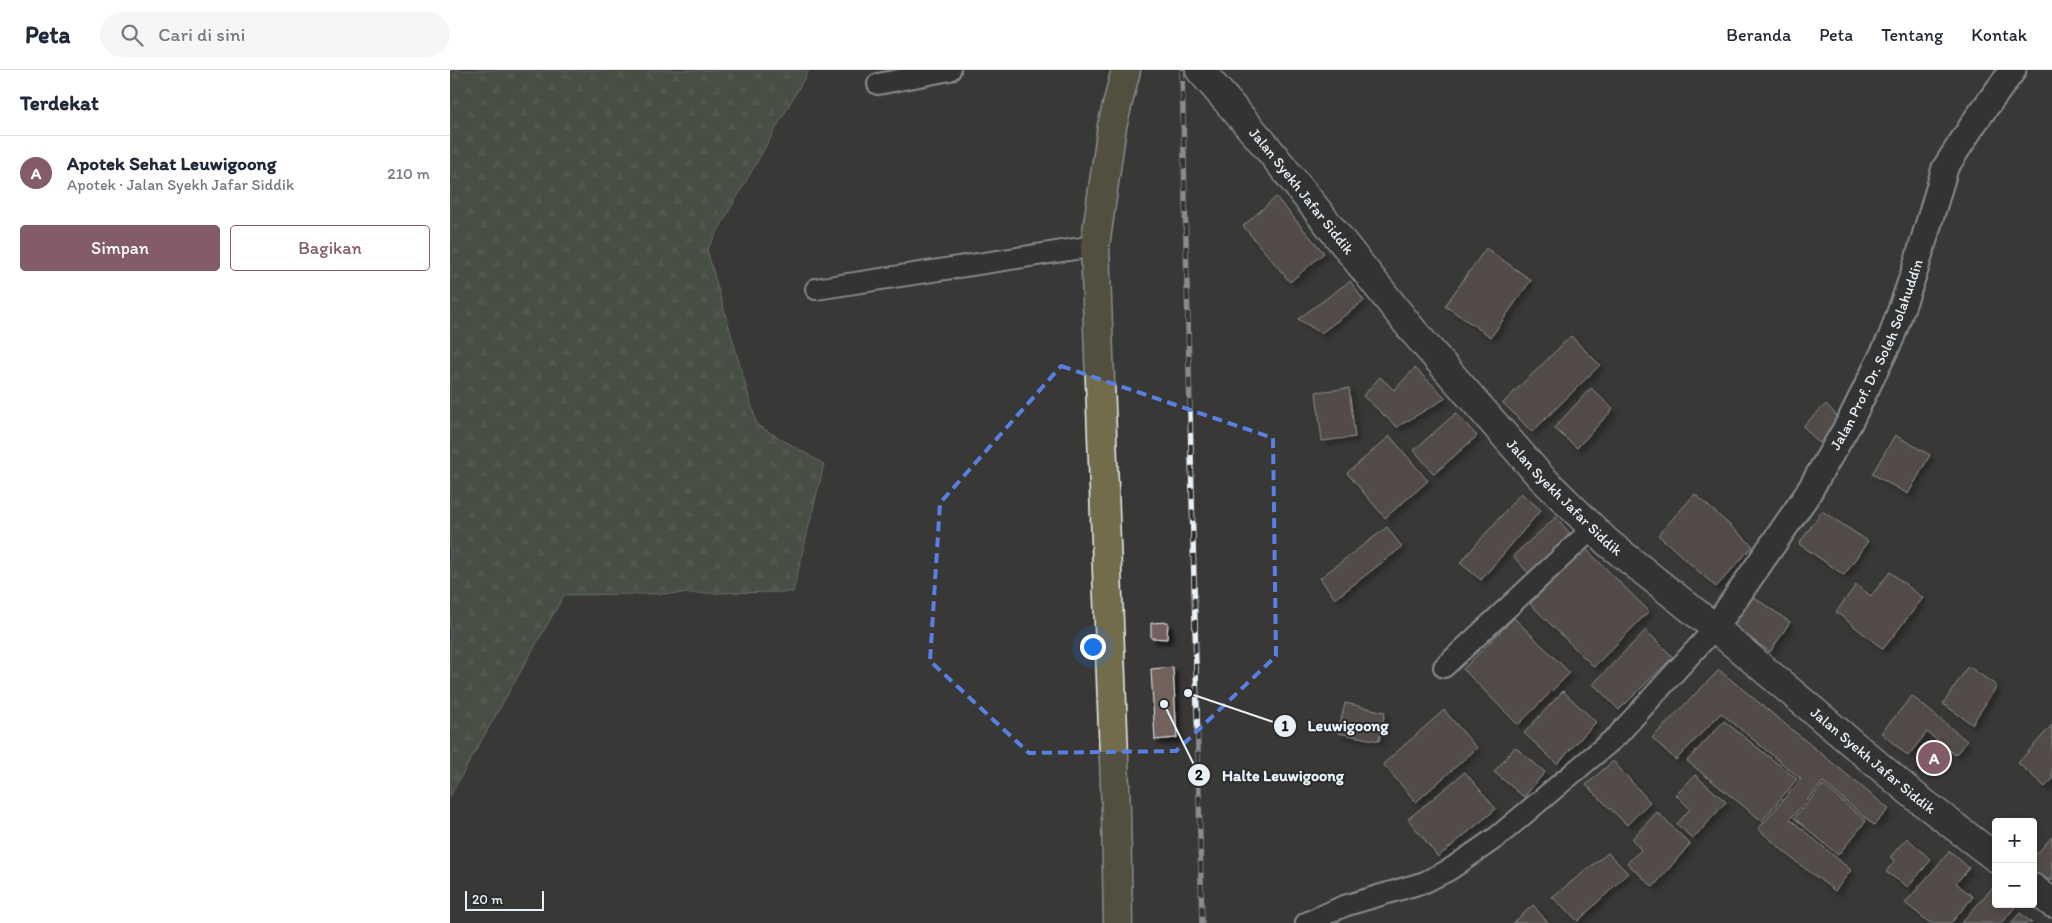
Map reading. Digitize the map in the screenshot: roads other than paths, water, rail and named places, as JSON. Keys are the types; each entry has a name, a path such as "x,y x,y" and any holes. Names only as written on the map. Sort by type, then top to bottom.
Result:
{"main road":[{"path":"1118,923 1116,812 1095,246 1112,126 1126,70"},
{"name":"Jalan Syekh Jafar Siddik","path":"1200,70 1266,146 1326,225 1414,332 1540,476 1607,542 1715,628 1916,797 1992,855"},
{"path":"2037,891 2052,904"}],"street":[{"path":"878,84 950,70"},
{"name":"Jalan Prof. Dr. Soleh Solahuddin","path":"1715,628 1732,607 1807,495 1849,423 1891,338 1915,270 1945,168 1976,120 2014,70"},
{"path":"816,289 1095,246"},
{"path":"1444,667 1593,528"},
{"path":"1306,923 1344,906 1425,882 1449,870 1497,837 1616,736 1715,628"}],"railway":[{"path":"1182,70 1202,923"}],"place":[{"name":"Leuwigoong","path":"1188,693"},
{"name":"Halte Leuwigoong","path":"1164,704"},
{"name":"Apotek Sehat Leuwigoong","path":"1934,758"}]}
